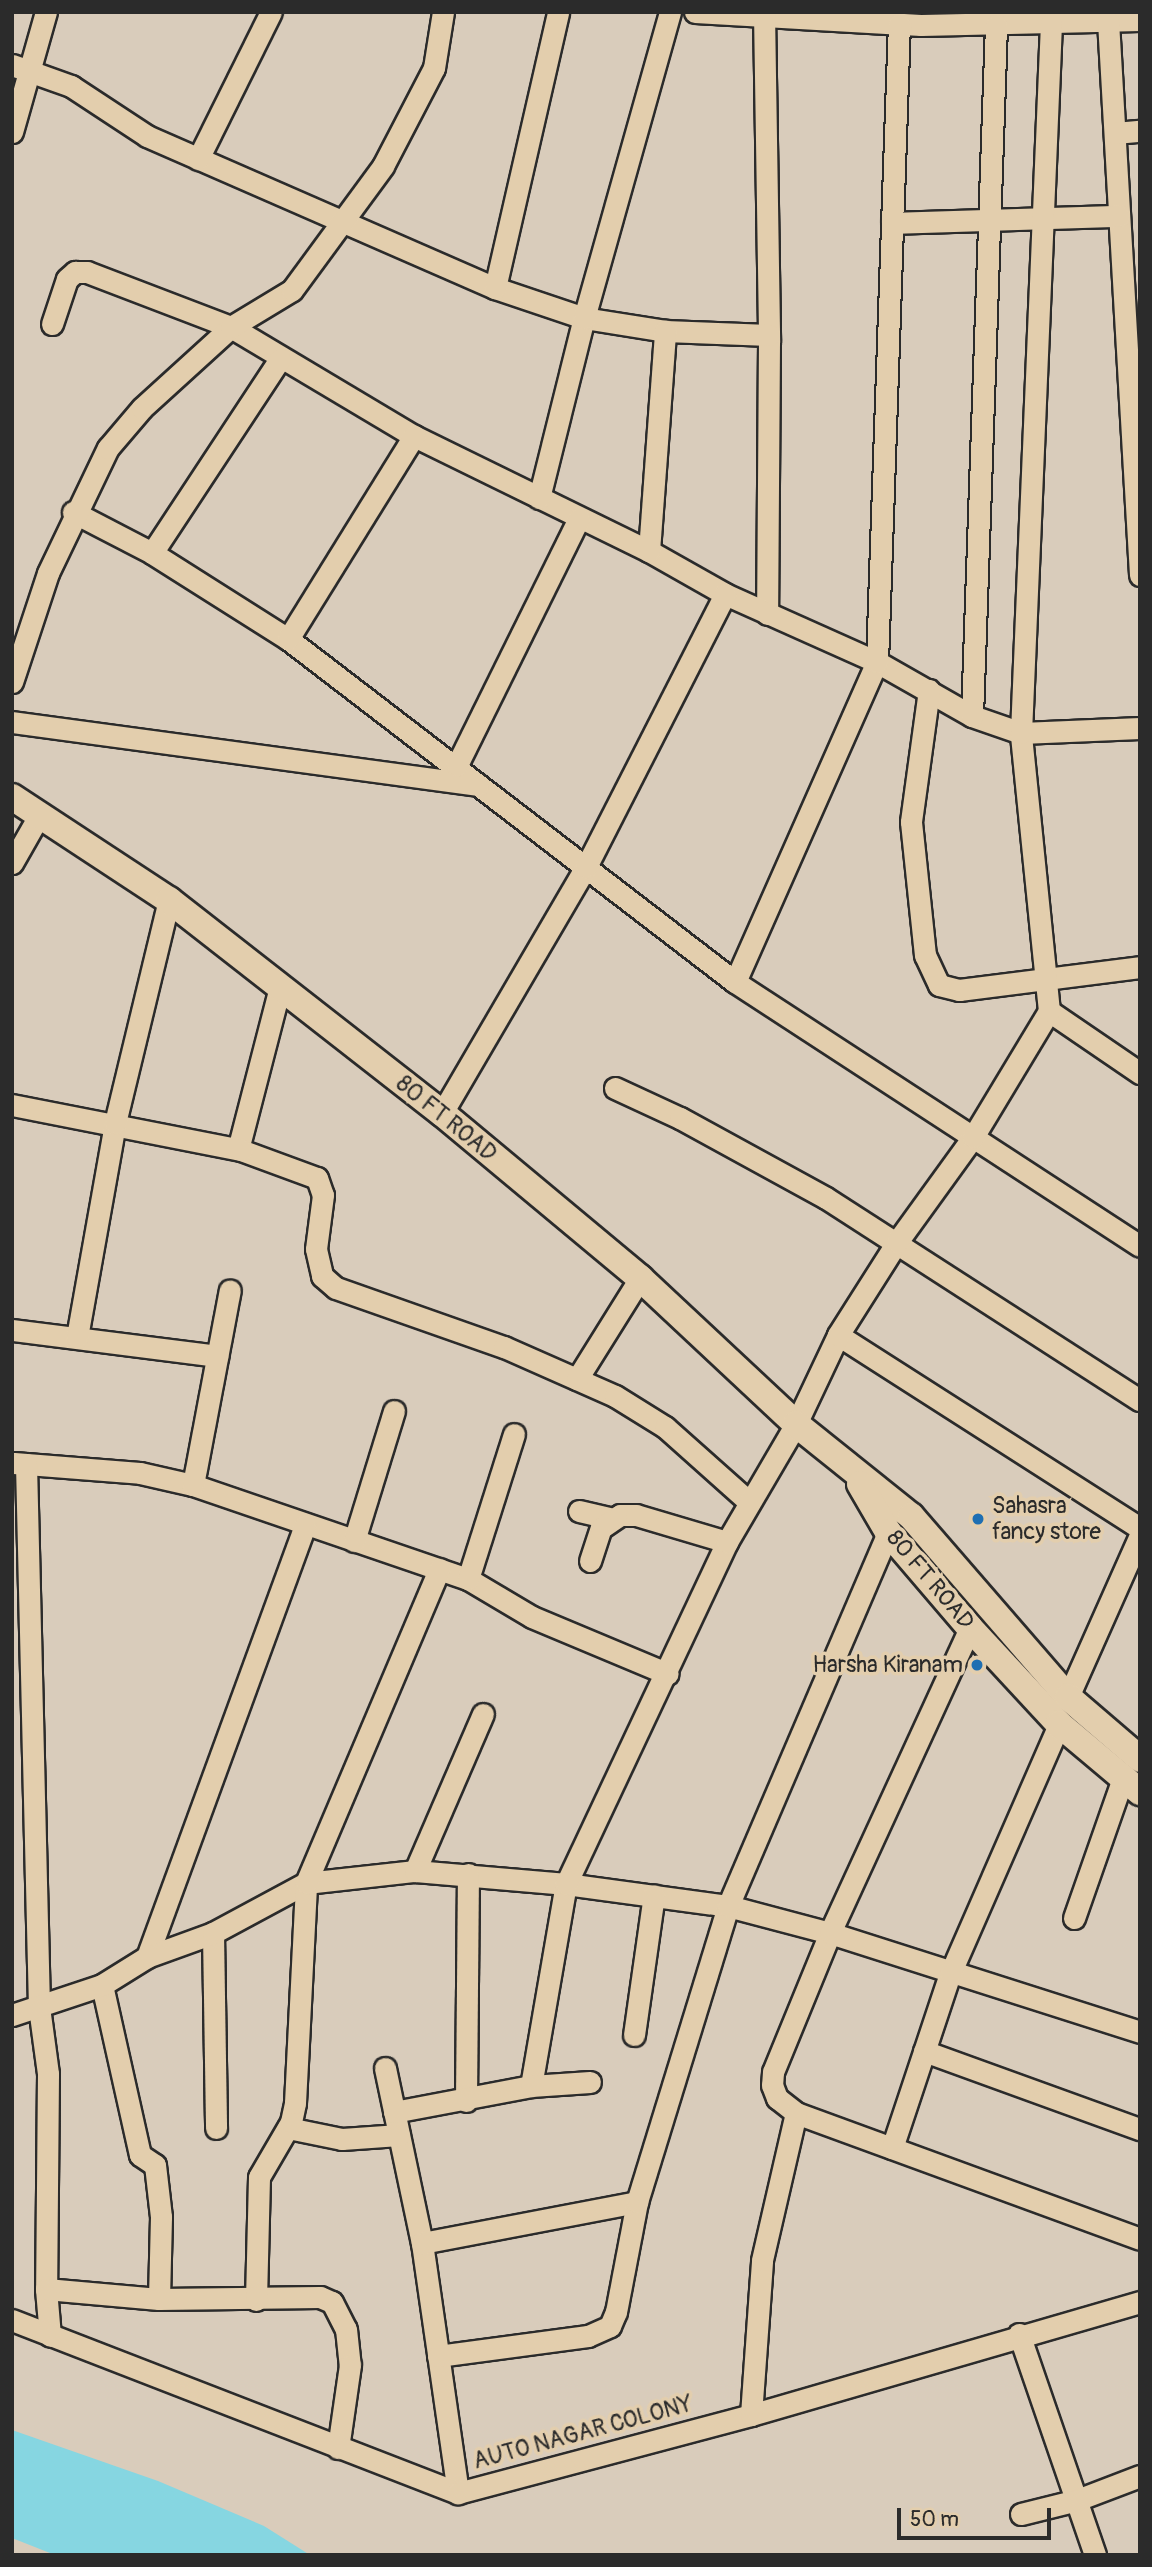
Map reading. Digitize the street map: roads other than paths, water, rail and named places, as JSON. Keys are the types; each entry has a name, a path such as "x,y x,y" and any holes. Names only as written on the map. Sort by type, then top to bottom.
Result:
{"street":[{"path":"12,132 21,68 46,12"},
{"path":"198,159 271,12"},
{"path":"12,682 74,512 108,448 125,428 230,327 292,290 383,166 434,68 443,12"},
{"path":"495,288 558,12"},
{"path":"539,498 584,318 670,12"},
{"path":"695,12 833,16 899,24 921,19 996,25 1054,19 1140,20"},
{"path":"764,14 769,335 767,614"},
{"path":"531,2086 566,1884 727,1542 748,1501 796,1424 838,1335 897,1242 973,1136 1049,1011 1021,733 1054,19"},
{"path":"1108,21 1119,216 1134,362 1140,575"},
{"path":"735,982 877,662 899,24"},
{"path":"972,716 996,25"},
{"path":"21,68 92,97 129,125 198,159 495,288 584,318 665,331 769,335"},
{"path":"1115,134 1140,131"},
{"path":"892,223 1043,221 1119,216"},
{"path":"52,324 67,279 75,272 87,272 230,327 414,436 649,551 725,594 877,662 972,716 1021,733 1140,728"},
{"path":"649,551 665,331"},
{"path":"152,553 280,359"},
{"path":"288,639 414,436"},
{"path":"74,512 152,553 288,639 457,765 478,785 735,982 1140,1246"},
{"path":"457,765 579,518"},
{"path":"442,1113 586,867 725,594"},
{"path":"929,690 911,822 925,955 932,974 940,985 959,990 1140,967"},
{"path":"12,722 478,785"},
{"name":"80 FT ROAD","path":"12,797 169,900 279,990 442,1113 640,1278 796,1424 911,1516 1068,1697 1140,1759"},
{"path":"12,863 40,814"},
{"path":"77,1337 115,1123 169,900"},
{"path":"242,1150 238,1149 279,990"},
{"path":"1049,1011 1140,1073"},
{"path":"615,1088 705,1131 897,1242 1140,1400"},
{"path":"12,1105 115,1123 242,1150 317,1178 323,1195 317,1261 322,1276 336,1288 504,1347 577,1379 664,1427 748,1501"},
{"path":"577,1379 640,1278"},
{"path":"193,1485 230,1290"},
{"path":"12,1330 217,1356"},
{"path":"838,1335 1140,1528"},
{"path":"354,1541 394,1411"},
{"path":"468,1579 514,1434"},
{"path":"50,2336 46,2289 48,2074 39,2007 19,1464 140,1473 193,1485 305,1526 468,1579 532,1617 667,1674"},
{"name":"80 FT ROAD","path":"854,1473 888,1532 970,1628 1059,1724 1131,1786"},
{"path":"579,1511 610,1518 636,1515 727,1542"},
{"path":"590,1561 601,1528 610,1518"},
{"path":"147,1957 305,1526"},
{"path":"438,2356 601,2333 616,2312 637,2202 728,1906 888,1532"},
{"path":"1068,1697 1140,1535"},
{"path":"256,2301 259,2177 288,2128 295,2103 306,1883 439,1569"},
{"path":"970,1628 830,1933 773,2072 777,2098 796,2113 1140,2239"},
{"path":"415,1871 483,1714"},
{"path":"892,2148 950,1974 1059,1724"},
{"path":"1074,1917 1131,1786"},
{"path":"12,2015 102,1985 147,1957 213,1933 306,1883 415,1871 566,1884 728,1906 830,1933 950,1974 1140,2032"},
{"path":"466,2101 468,1874"},
{"path":"634,2035 654,1895"},
{"path":"213,1933 216,2128"},
{"path":"102,1985 140,2155 155,2165 161,2217 159,2299"},
{"path":"924,2051 1140,2129"},
{"path":"385,2068 422,2243 458,2493"},
{"path":"394,2112 466,2101 531,2086 590,2082"},
{"path":"751,2415 762,2260 796,2113"},
{"path":"288,2128 342,2139 399,2135"},
{"path":"422,2243 637,2202"},
{"path":"46,2289 159,2299 256,2301 320,2297 337,2311 346,2329 350,2365 338,2448"},
{"name":"AUTO NAGAR COLONY","path":"12,2320 458,2493 751,2415 1019,2334 1140,2302"},
{"path":"1019,2334 1095,2555"},
{"path":"1021,2514 1077,2500 1140,2476"}],"water":[{"path":"12,2430 158,2481 264,2526 310,2555 55,2555 12,2538"}],"place":[{"name":"Sahasra fancy store","path":"978,1519"},
{"name":"Harsha Kiranam","path":"977,1665"}]}
